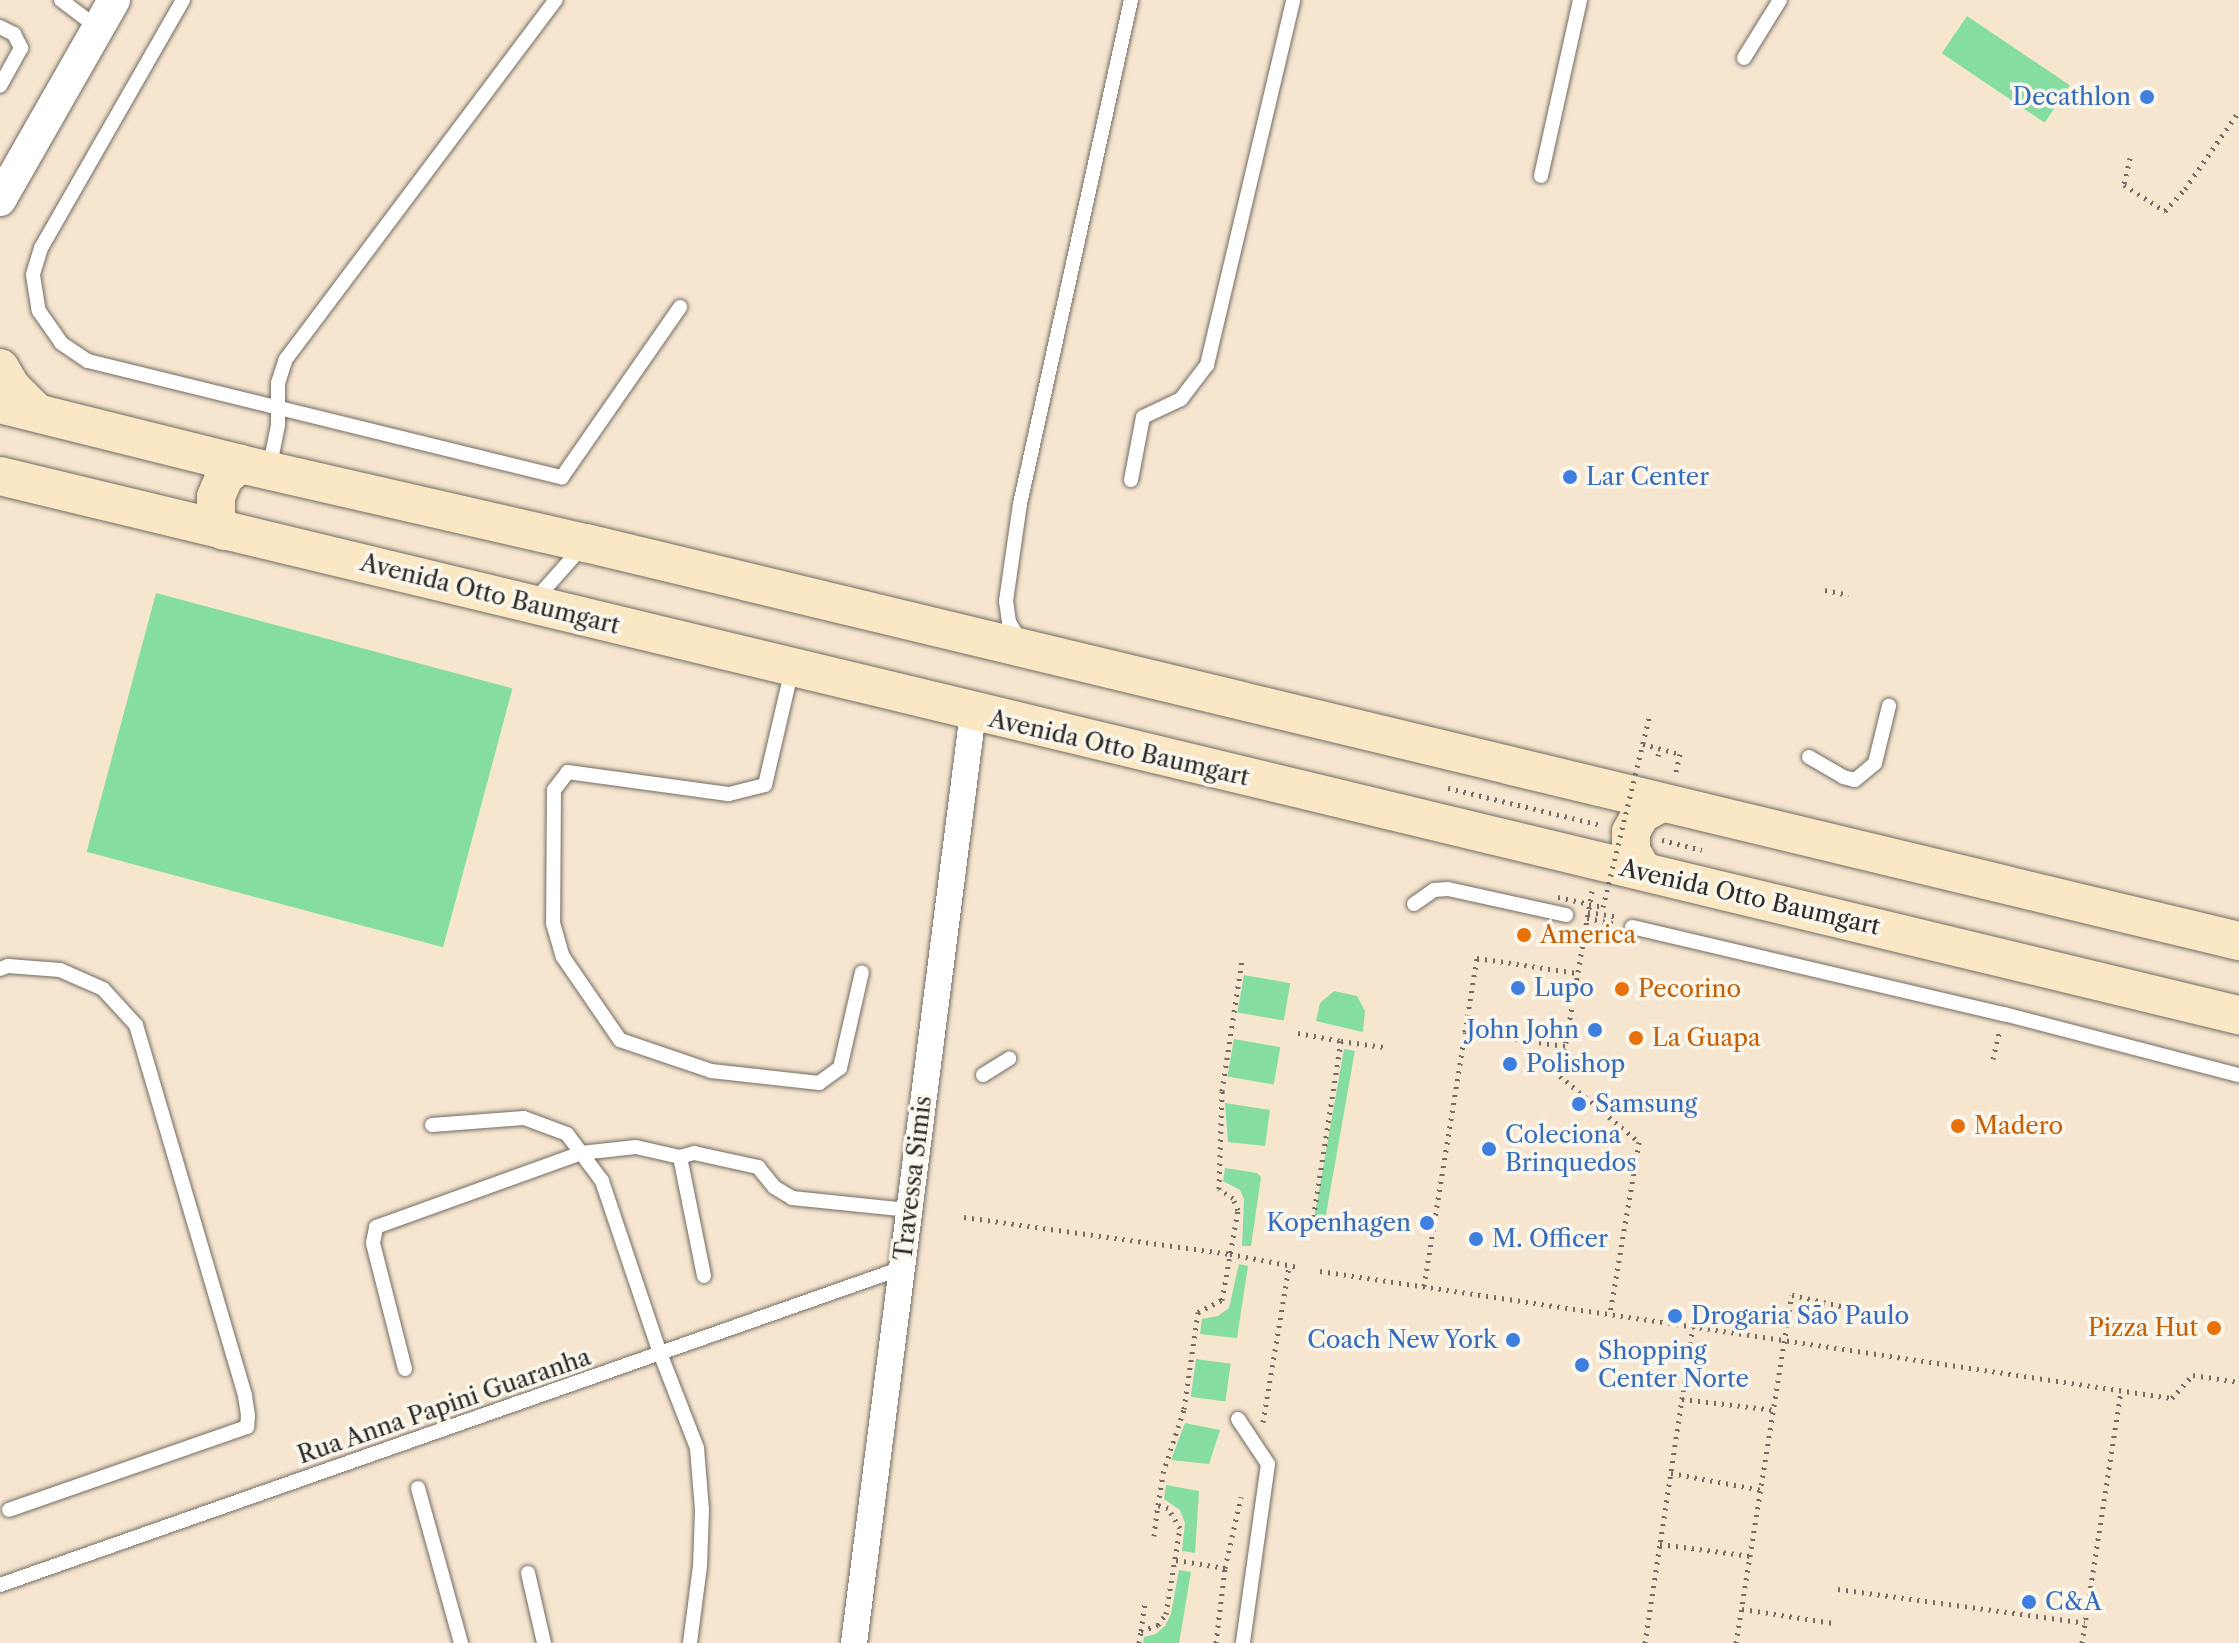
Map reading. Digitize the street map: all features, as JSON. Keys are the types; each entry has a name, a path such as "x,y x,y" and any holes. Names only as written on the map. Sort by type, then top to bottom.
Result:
{"main road":[{"path":"0,368 18,408 1605,790 1664,789 2239,941"},
{"path":"224,531 216,517 216,497 224,477 254,467"},
{"name":"Avenida Otto Baumgart","path":"0,476 532,603 973,713 1590,874 1643,871 2239,1015"},
{"path":"1643,871 1631,851 1631,832 1641,814 1664,789"},
{"path":"1590,874 1616,829 1616,805 1605,790"}],"street":[{"path":"0,200 114,0"},
{"name":"Travessa Simis","path":"854,1643 973,713"}],"lane":[{"path":"61,0 98,28"},
{"path":"183,0 41,248 33,275 39,311 61,343 88,361 562,477 680,307"},
{"path":"254,467 278,407 278,383 286,359 556,0"},
{"path":"1026,649 1009,622 1006,601 1020,504 1131,0"},
{"path":"1131,480 1143,417 1181,399 1207,365 1293,0"},
{"path":"1541,176 1580,0"},
{"path":"1744,58 1780,0"},
{"path":"0,27 14,34 21,48 0,86"},
{"path":"532,603 586,543"},
{"path":"792,668 765,785 728,794 568,772 554,790 553,923 563,957 620,1040 711,1071 819,1083 840,1068 862,972"},
{"path":"1809,757 1843,777 1855,780 1875,763 1889,706"},
{"path":"1414,904 1434,890 1448,889 1566,915"},
{"path":"1632,927 2004,1014 2239,1075"},
{"path":"0,969 8,966 60,970 103,989 136,1025 245,1396 248,1416 247,1427 9,1510"},
{"path":"983,1075 1009,1059"},
{"path":"432,1125 524,1118 567,1134 602,1181 660,1353 697,1448 701,1538 690,1643"},
{"path":"405,1369 373,1243 376,1227 581,1153 636,1147 680,1157 694,1153 758,1167 774,1187 792,1198 909,1210"},
{"path":"680,1157 704,1276"},
{"name":"Rua Anna Papini Guaranha","path":"0,1585 902,1268"},
{"path":"1238,1419 1268,1464 1243,1643"},
{"path":"418,1488 461,1643"},
{"path":"528,1573 544,1643"}],"path":[{"path":"2130,158 2124,185 2165,211 2185,189 2239,111"},
{"path":"1825,590 1848,595"},
{"path":"1558,897 1603,907 1649,718"},
{"path":"1643,744 1680,754 1675,777 1664,789"},
{"path":"1658,756 1660,748"},
{"path":"1588,911 1590,874"},
{"path":"1566,915 1632,927"},
{"path":"1583,932 1560,1076 1639,1142 1610,1314"},
{"path":"1424,1286 1477,958 1577,973"},
{"path":"1154,1536 1163,1473 1184,1409 1198,1312 1222,1300 1238,1210 1233,1198 1219,1189 1222,1091 1242,961"},
{"path":"1465,1032 1565,1046"},
{"path":"1298,1033 1384,1047"},
{"path":"1313,1220 1341,1041"},
{"path":"964,1217 1230,1254 1298,1267"},
{"path":"1320,1271 2172,1398 2193,1375 2239,1382"},
{"path":"1736,1643 1792,1295 1876,1314"},
{"path":"1645,1643 1693,1326"},
{"path":"2082,1643 2121,1391"},
{"path":"1682,1399 1775,1410"},
{"path":"1671,1473 1762,1490"},
{"path":"1141,1631 1158,1625 1166,1614 1176,1560 1180,1528 1168,1508 1158,1505"},
{"path":"1660,1544 1751,1556"},
{"path":"1176,1560 1225,1568"},
{"path":"1838,1589 2085,1623"},
{"path":"1139,1643 1145,1601"},
{"path":"1742,1609 1833,1623"}],"green space":[{"path":"1967,16 2070,85 2045,123 1942,53"},
{"path":"156,593 512,689 443,947 87,852"},
{"path":"1244,975 1290,983 1284,1021 1237,1012"},
{"path":"1334,991 1357,996 1365,1011 1363,1032 1316,1021 1320,1003"},
{"path":"1234,1039 1280,1047 1274,1085 1227,1076"},
{"path":"1344,1049 1355,1051 1325,1219 1314,1217"},
{"path":"1225,1103 1270,1110 1265,1146 1228,1142"},
{"path":"1225,1168 1257,1173 1261,1177 1251,1246 1242,1246 1244,1199 1240,1190 1223,1181"},
{"path":"1239,1264 1248,1266 1237,1338 1200,1334 1202,1319 1218,1316 1229,1308"},
{"path":"1196,1359 1231,1364 1225,1402 1191,1397"},
{"path":"1185,1423 1220,1430 1209,1464 1171,1460"},
{"path":"1166,1485 1199,1491 1195,1553 1182,1551 1185,1523 1180,1510 1164,1499"},
{"path":"1179,1570 1191,1572 1179,1643 1143,1643 1144,1637 1156,1634 1165,1626 1171,1614"}],"place":[{"name":"Decathlon","path":"2147,97"},
{"name":"Lar Center","path":"1570,477"},
{"name":"America","path":"1524,935"},
{"name":"Lupo","path":"1518,988"},
{"name":"Pecorino","path":"1622,989"},
{"name":"John John","path":"1595,1030"},
{"name":"La Guapa","path":"1636,1038"},
{"name":"Polishop","path":"1510,1064"},
{"name":"Samsung","path":"1579,1104"},
{"name":"Madero","path":"1958,1126"},
{"name":"Coleciona Brinquedos","path":"1489,1149"},
{"name":"Kopenhagen","path":"1427,1223"},
{"name":"M. Officer","path":"1476,1239"},
{"name":"Drogaria São Paulo","path":"1675,1316"},
{"name":"Pizza Hut","path":"2214,1328"},
{"name":"Coach New York","path":"1513,1340"},
{"name":"Shopping Center Norte","path":"1582,1365"},
{"name":"C&A","path":"2029,1602"}]}
